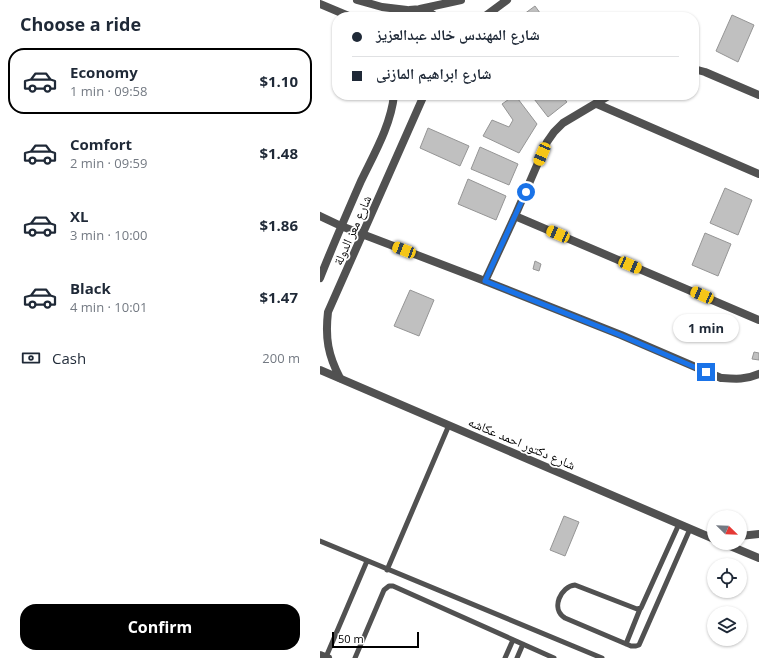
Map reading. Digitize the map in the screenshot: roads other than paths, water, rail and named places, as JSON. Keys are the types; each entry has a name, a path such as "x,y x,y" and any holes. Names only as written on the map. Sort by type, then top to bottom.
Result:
{"street":[{"path":"357,0 382,8 407,10 461,0"},
{"path":"491,12 507,0"},
{"path":"320,4 339,12"},
{"path":"418,9 429,12"},
{"path":"699,70 759,95"},
{"name":"شارع معز الدولة","path":"320,278 341,226 383,134 393,100"},
{"name":"شارع معز الدولة","path":"340,378 332,363 328,346 326,329 328,312 422,100"},
{"path":"485,281 547,142 563,123 603,100"},
{"path":"597,104 759,174"},
{"path":"320,216 341,226 620,335 721,378 736,380 752,378 759,374"},
{"path":"515,216 759,320"},
{"name":"شارع دكتور احمد عكاشه","path":"320,370 707,536"},
{"path":"747,535 759,534"},
{"path":"740,550 759,558"},
{"path":"320,655 327,658"}],"lane":[{"path":"387,570 449,425"},
{"path":"626,644 640,609 679,524"},
{"path":"640,609 575,585 571,585 564,590 557,605 562,616 626,644 636,646 640,642 690,529"},
{"path":"320,541 602,658"},
{"path":"327,658 367,561"},
{"path":"355,658 384,590 389,586 396,587 554,658"},
{"path":"505,658 513,640"},
{"path":"517,658 523,644"}]}
